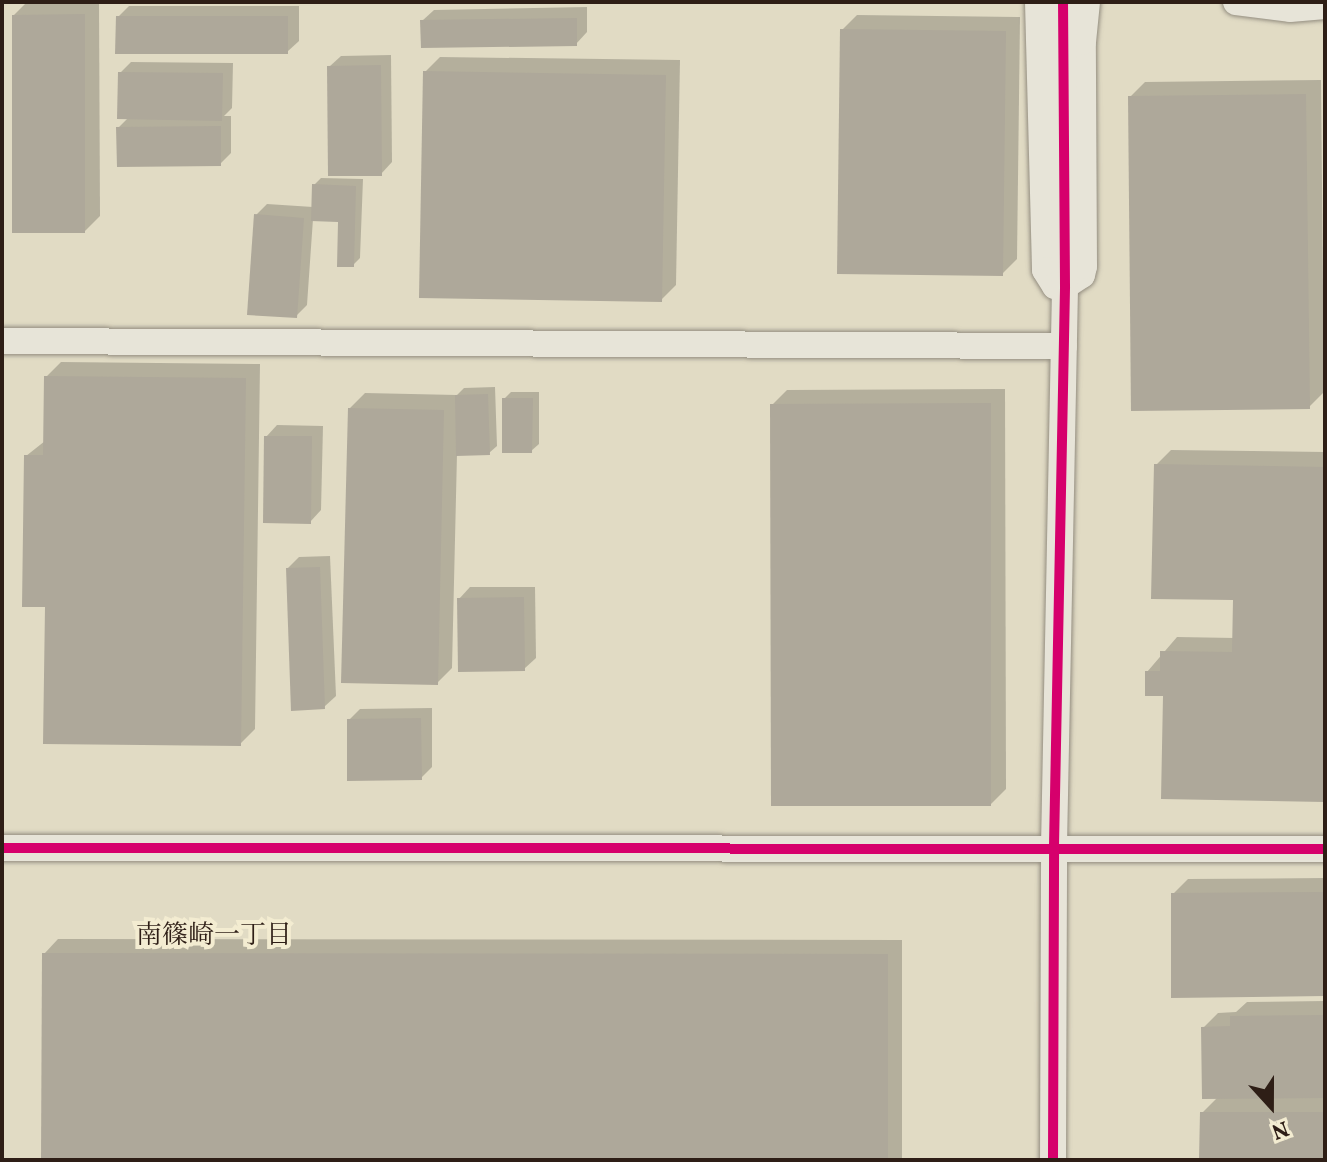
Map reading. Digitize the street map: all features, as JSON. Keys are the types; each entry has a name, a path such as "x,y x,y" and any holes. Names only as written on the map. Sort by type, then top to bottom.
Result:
{"street":[{"path":"1236,2 1290,9 1325,6"},
{"path":"1053,1160 1054,846 1065,286 1063,4"},
{"path":"2,341 1064,346"},
{"path":"2,848 1054,846 1325,849"}],"building":[{"path":"85,14 85,233 12,233 12,15"},
{"path":"116,16 288,16 288,54 115,54"},
{"path":"577,18 577,46 421,48 420,20"},
{"path":"840,29 1006,31 1003,276 837,274"},
{"path":"381,65 382,176 328,176 327,66"},
{"path":"423,71 666,75 662,302 419,298"},
{"path":"118,72 223,73 222,121 117,119"},
{"path":"1306,94 1310,409 1131,411 1128,96"},
{"path":"221,126 221,166 117,167 116,127"},
{"path":"312,184 356,186 354,267 337,267 338,222 311,221"},
{"path":"254,214 304,218 297,318 247,315"},
{"path":"44,376 246,378 241,746 43,744 45,607 22,607 24,455 43,455"},
{"path":"488,394 490,455 456,456 455,395"},
{"path":"502,398 533,398 532,453 502,453"},
{"path":"991,403 991,806 771,806 770,404"},
{"path":"348,408 444,410 438,685 341,683"},
{"path":"264,436 312,436 311,524 263,523"},
{"path":"1154,464 1325,467 1325,802 1161,799 1163,696 1145,696 1145,671 1160,671 1160,651 1232,652 1233,600 1151,599"},
{"path":"320,567 325,709 291,711 286,568"},
{"path":"524,597 525,671 458,672 457,598"},
{"path":"421,718 422,780 347,781 347,719"},
{"path":"1325,892 1325,996 1171,998 1171,893"},
{"path":"42,953 888,954 888,1160 41,1160"},
{"path":"1325,1015 1325,1098 1202,1099 1201,1027 1230,1026 1230,1016"},
{"path":"1200,1112 1325,1112 1325,1160 1199,1160"}],"cycle path":[{"path":"1053,1160 1054,846 1065,286 1063,2"},
{"path":"2,848 1325,849"}],"district":[{"name":"南篠崎一丁目","path":"214,937"}]}
